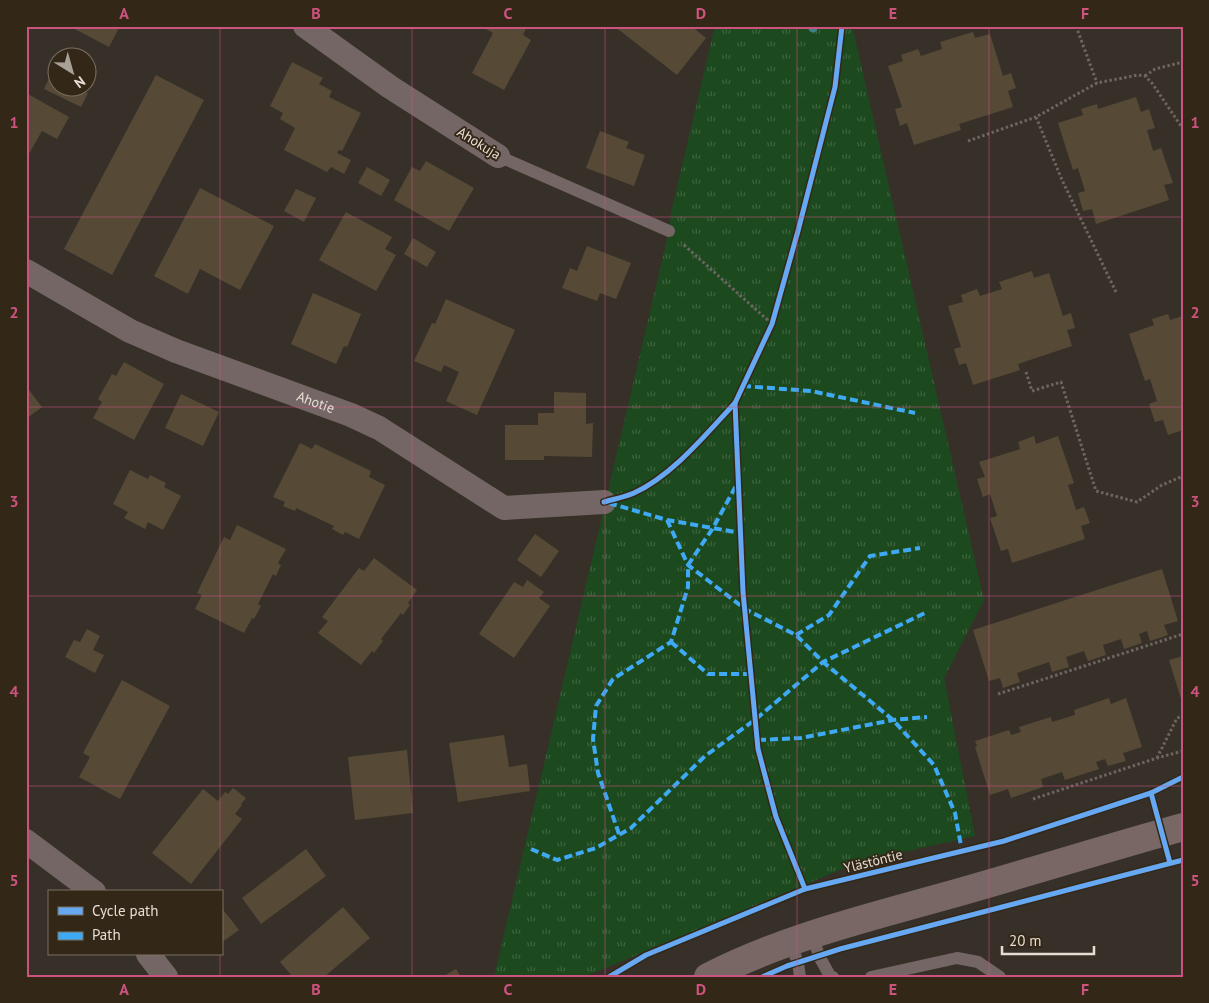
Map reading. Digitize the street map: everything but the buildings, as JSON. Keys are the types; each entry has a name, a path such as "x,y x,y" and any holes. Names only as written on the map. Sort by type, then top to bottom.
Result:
{"main road":[{"path":"708,977 736,963 801,938 1183,827"}],"street":[{"name":"Ahokuja","path":"305,26 390,87 498,156"},
{"name":"Ahotie","path":"26,271 130,331 176,351 351,415 379,428 504,508 604,502"},
{"path":"31,852 91,890"},
{"path":"150,956 166,977"}],"lane":[{"name":"Ahokuja","path":"498,156 669,231"},
{"path":"800,977 798,963 801,938"},
{"path":"801,938 819,956 830,976 833,977"},
{"path":"871,977 957,958 978,962 1000,977"}],"path":[{"path":"1076,26 1096,82"},
{"path":"1145,76 1155,69 1183,62"},
{"path":"968,141 1036,117 1096,82 1138,75 1145,76 1152,83 1183,129"},
{"path":"1036,117 1062,180 1116,292"},
{"path":"669,231 772,324"},
{"path":"768,333 775,315"},
{"path":"1026,372 1032,391 1061,382 1096,491 1137,502 1162,485 1183,476"},
{"path":"998,694 1183,634"},
{"path":"1157,758 1177,718 1183,716"},
{"path":"1032,799 1183,751"}],"green space":[{"path":"715,26 852,26 984,600 944,678 975,836 859,862 584,977 494,977 669,231 671,213"}],"marked path":[{"path":"743,386 811,391 915,413"},
{"path":"619,834 598,773 593,739 596,706 613,679 671,642 688,587 688,565 713,528 737,484"},
{"path":"609,503 667,520 741,533"},
{"path":"667,520 688,565 745,609 796,635 823,662 893,720 934,765 955,813 962,851"},
{"path":"796,635 829,615 870,556 920,548"},
{"path":"531,849 557,860 596,848 631,828 705,756 756,719 823,662 927,612"},
{"path":"671,642 708,674 751,674"},
{"path":"758,740 801,738 893,720 927,717"}],"cycle path":[{"path":"805,889 776,817 758,749 743,592 735,403 772,324 835,87 842,26"},
{"path":"604,502 634,493 662,476 688,453 735,403"},
{"name":"Ylästöntie","path":"609,977 646,955 805,889 1004,841 1151,793 1183,777"},
{"path":"1151,793 1170,863"},
{"path":"762,977 787,966 840,949 1183,860"}]}
